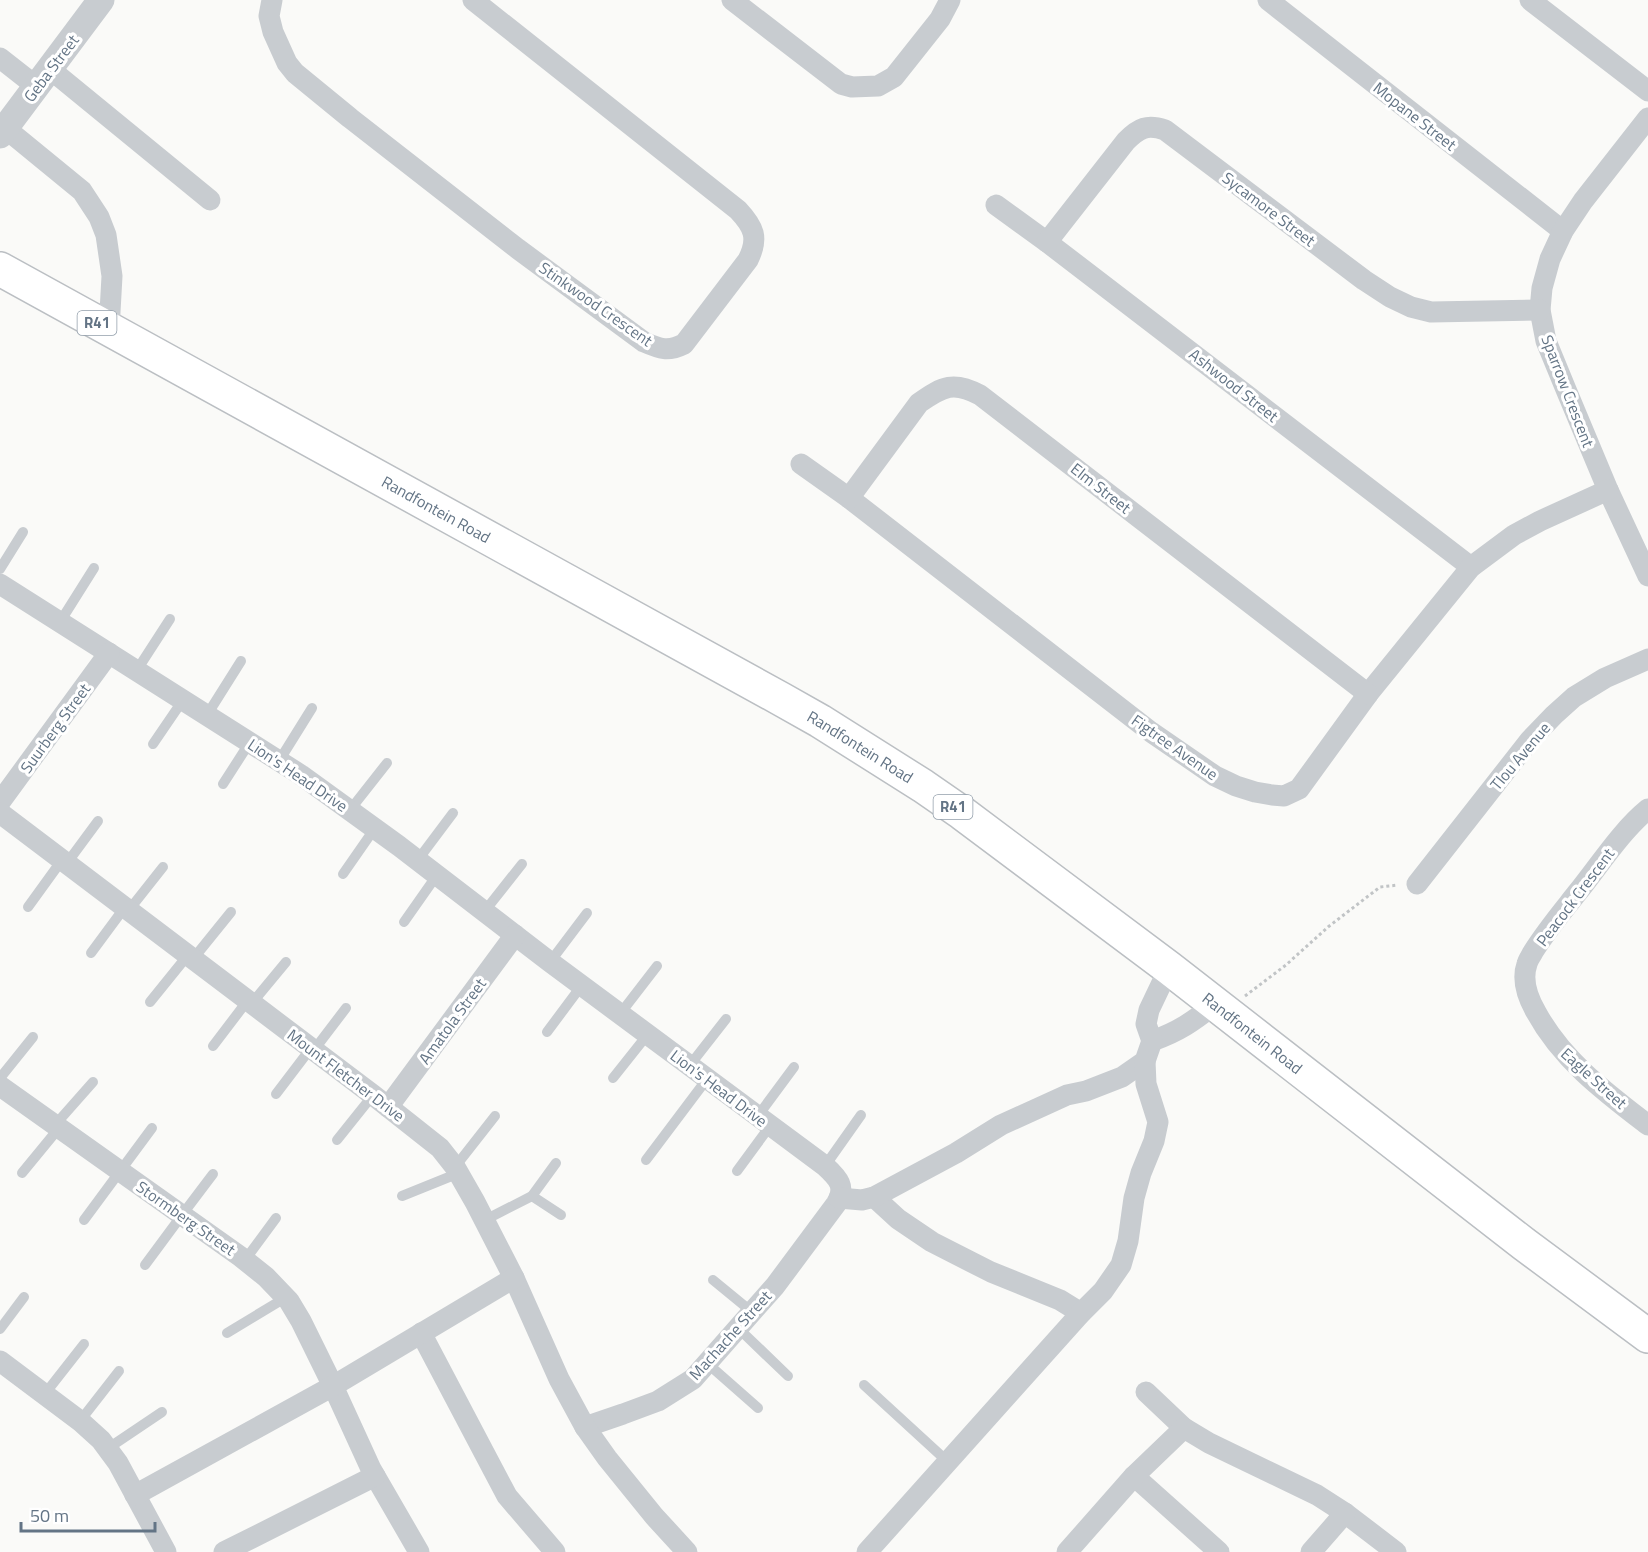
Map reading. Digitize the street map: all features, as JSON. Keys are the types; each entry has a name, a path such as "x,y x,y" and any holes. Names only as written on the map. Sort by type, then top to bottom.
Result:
{"main road":[{"name":"Randfontein Road","path":"0,269 820,721 943,799 1168,968 1648,1336"}],"street":[{"name":"Geba Street","path":"3,131 101,0"},
{"name":"Stinkwood Crescent","path":"272,0 269,15 273,32 279,48 295,73 509,242 644,342 667,350 684,344 748,260 754,248 755,240 752,229 746,219 729,202 473,0"},
{"path":"732,0 840,84 852,87 878,86 894,77 940,19 950,0"},
{"name":"Mopane Street","path":"1268,0 1563,231"},
{"path":"1530,0 1648,91"},
{"path":"0,58 44,78 210,200"},
{"name":"Sparrow Crescent","path":"1648,118 1583,201 1563,231 1550,259 1542,288 1540,309 1546,340 1608,490 1648,576"},
{"name":"Sycamore Street","path":"1047,242 1126,141 1136,131 1155,127 1165,130 1364,280 1411,307 1431,312 1540,309"},
{"path":"3,131 82,191 99,217 106,235 112,276 108,330"},
{"name":"Ashwood Street","path":"996,205 1471,567"},
{"name":"Elm Street","path":"849,498 919,403 944,388 965,387 980,395 1368,694"},
{"name":"Figtree Avenue","path":"801,464 849,498 1151,732 1215,776 1236,786 1272,795 1284,795 1299,789 1368,694 1471,567 1493,549 1522,531 1608,490"},
{"name":"Lion's Head Drive","path":"0,584 301,775 375,828 550,962 825,1166 838,1179 841,1186 839,1198"},
{"name":"Suurberg Street","path":"0,802 109,653"},
{"name":"Tlou Avenue","path":"1417,884 1530,740 1554,716 1574,697 1605,678 1648,659"},
{"name":"Peacock Crescent","path":"1527,995 1524,977 1527,964 1537,947 1554,921 1620,839 1648,809"},
{"name":"Mount Fletcher Drive","path":"0,813 440,1148 457,1170 485,1220 585,1427 606,1458 687,1552"},
{"name":"Amatola Street","path":"381,1101 515,935"},
{"path":"867,1552 1103,1291 1120,1265 1128,1241 1134,1198 1154,1141 1158,1122 1146,1084 1145,1061 1152,1041 1146,1024 1149,1010 1168,968"},
{"name":"Eagle Street","path":"1527,995 1546,1031 1566,1056 1595,1083 1647,1124"},
{"path":"1152,1041 1173,1034 1220,1008"},
{"path":"839,1198 862,1200 874,1197 956,1153 1001,1125 1067,1095 1086,1091 1122,1077 1145,1061"},
{"name":"Stormberg Street","path":"0,1086 245,1260 266,1277 285,1298 301,1321 375,1476 419,1552"},
{"path":"874,1197 898,1219 932,1242 991,1272 1060,1299 1081,1313"},
{"name":"Machache Street","path":"585,1427 658,1401 693,1379 775,1286 839,1198"},
{"path":"135,1495 333,1386 514,1278"},
{"path":"421,1333 507,1496 555,1552"},
{"path":"0,1361 80,1421 101,1440 118,1463 166,1552"},
{"path":"1146,1392 1185,1428 1209,1443 1317,1495 1396,1552"},
{"path":"1067,1552 1134,1476 1185,1428"},
{"path":"225,1552 375,1476"},
{"path":"1134,1476 1219,1552"},
{"path":"1311,1552 1345,1513"}],"lane":[{"path":"0,569 23,532"},
{"path":"60,622 94,568"},
{"path":"137,670 170,619"},
{"path":"207,714 241,661"},
{"path":"153,744 183,700"},
{"path":"279,761 312,708"},
{"path":"223,783 250,742"},
{"path":"350,810 387,763"},
{"path":"417,861 453,813"},
{"path":"28,907 98,821"},
{"path":"343,874 375,828"},
{"path":"484,912 522,864"},
{"path":"91,953 163,867"},
{"path":"404,922 437,875"},
{"path":"150,1002 231,912"},
{"path":"550,962 587,914"},
{"path":"213,1046 286,962"},
{"path":"620,1014 657,966"},
{"path":"547,1032 582,985"},
{"path":"276,1094 346,1008"},
{"path":"690,1065 726,1019"},
{"path":"614,1078 648,1034"},
{"path":"0,1078 33,1036"},
{"path":"737,1171 794,1067"},
{"path":"646,1160 707,1078"},
{"path":"22,1173 93,1082"},
{"path":"337,1140 381,1101"},
{"path":"825,1166 861,1115"},
{"path":"402,1196 457,1170 495,1116"},
{"path":"84,1220 152,1128"},
{"path":"485,1220 532,1196 556,1163"},
{"path":"145,1265 213,1174"},
{"path":"532,1196 561,1215"},
{"path":"245,1260 276,1218"},
{"path":"713,1280 752,1312"},
{"path":"0,1329 24,1297"},
{"path":"227,1333 285,1298"},
{"path":"738,1328 788,1376"},
{"path":"44,1395 84,1344"},
{"path":"708,1364 758,1408"},
{"path":"80,1421 119,1371"},
{"path":"864,1385 948,1462"},
{"path":"107,1449 162,1412"}],"path":[{"path":"1220,1008 1286,965 1328,927 1380,887 1417,884"}]}
